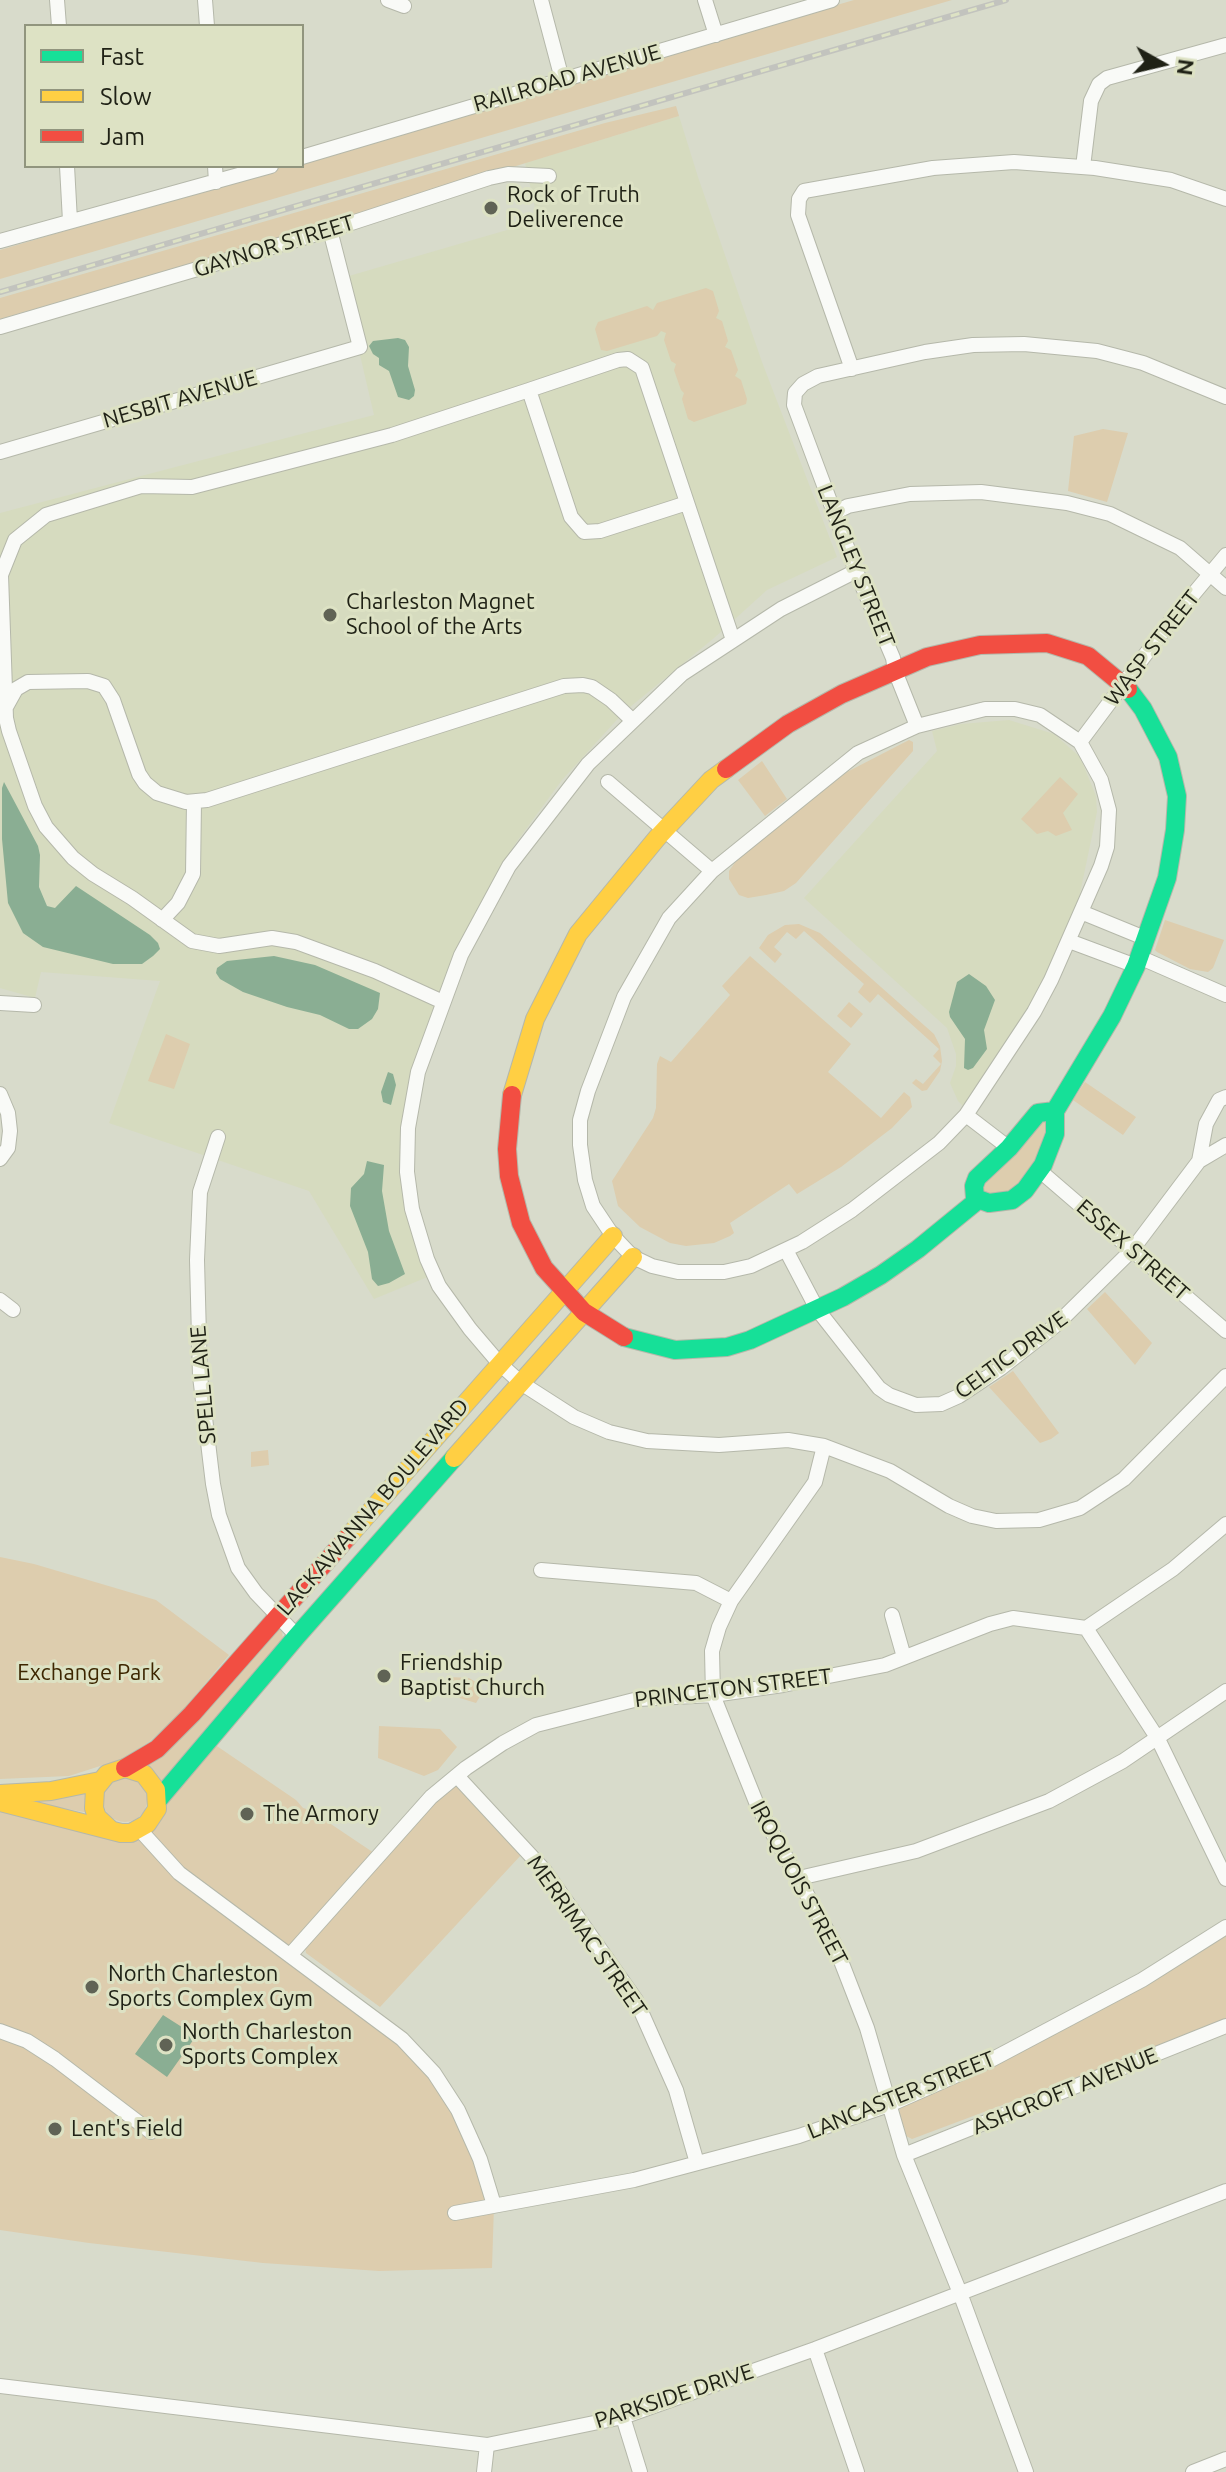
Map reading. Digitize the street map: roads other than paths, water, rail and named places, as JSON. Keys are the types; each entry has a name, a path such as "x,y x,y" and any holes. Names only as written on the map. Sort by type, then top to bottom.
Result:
{"street":[{"path":"57,0 59,24"},
{"path":"205,0 207,24"},
{"path":"388,0 404,6"},
{"path":"541,0 562,79"},
{"path":"705,0 716,35"},
{"name":"RAILROAD AVENUE","path":"304,156 832,0"},
{"path":"1083,167 1091,101 1099,84 1107,78 1226,45"},
{"path":"1226,199 1171,180 1083,167 1014,162 957,165 804,191 799,199 798,215 852,369 925,352 973,345 1051,346 1097,351 1143,363 1226,397"},
{"path":"67,168 70,221"},
{"path":"215,168 216,182"},
{"path":"0,241 264,168"},
{"name":"GAYNOR STREET","path":"0,327 330,230 489,178 508,174 549,176"},
{"name":"NESBIT AVENUE","path":"0,452 360,347 330,230"},
{"path":"443,1002 375,971 296,942 272,938 219,946 192,941 93,874 60,845 46,827 31,796 9,731 1,575 15,540 27,527 46,515 141,486 192,487 392,435 628,359 642,368 733,640"},
{"name":"LANGLEY STREET","path":"852,369 818,376 803,384 795,393 794,405 917,726"},
{"path":"529,390 571,517 584,532 600,531 687,503"},
{"path":"834,513 848,506 910,494 981,492 1031,496 1110,514 1180,548 1226,588"},
{"name":"WASP STREET","path":"1080,742 1226,555"},
{"path":"856,571 781,609 682,674 588,764 509,866 461,955 418,1072 408,1128 407,1172 412,1209 439,1286 470,1329 521,1383 574,1417 609,1432 647,1441 719,1445 788,1440 824,1446 890,1471 949,1506 972,1516 996,1521 1039,1520 1080,1508 1124,1479 1226,1376"},
{"path":"978,1200 881,1275 817,1309 750,1340 727,1347 701,1350 663,1348 626,1338 584,1312 544,1268 530,1244 514,1203 507,1149 513,1091 535,1019 578,934 664,830 711,780 788,724 842,694 927,657 980,645 1047,643 1088,656 1124,683 1143,709 1168,757 1177,796 1167,878 1138,962 1112,1016 1055,1111 1055,1134 1039,1170 1025,1190 1012,1200 989,1203 975,1198 977,1178 1009,1148 1038,1113 1055,1111"},
{"path":"6,707 16,689 28,682 88,681 104,686 113,700 145,783 171,799 194,802 564,686 592,687 632,720"},
{"path":"985,709 1015,709 1040,715 1080,742 1101,780 1109,810 1104,856 1069,941 1034,1012 966,1115 939,1143 852,1210 786,1250 751,1266 724,1272 678,1272 652,1266 633,1257 613,1236 593,1206 585,1180 580,1120 624,997 669,918 712,871 858,753 917,726 985,709"},
{"path":"608,782 712,871"},
{"path":"162,920 178,903 193,874 194,802"},
{"path":"1081,912 1147,939"},
{"path":"1069,941 1138,962 1226,995"},
{"path":"0,1003 34,1005"},
{"path":"0,1094 8,1113 10,1131 8,1148 0,1159"},
{"name":"CELTIC DRIVE","path":"1199,1161 1206,1124 1219,1100 1226,1097"},
{"path":"966,1115 1009,1148"},
{"name":"SPELL LANE","path":"218,1137 200,1192 197,1244 197,1327 209,1461 219,1515 235,1561 247,1583 297,1636"},
{"name":"CELTIC DRIVE","path":"786,1250 817,1309 879,1388 916,1405 941,1404 959,1396 1001,1368 1056,1325 1132,1250 1199,1161 1226,1145"},
{"name":"ESSEX STREET","path":"1039,1170 1226,1331"},
{"name":"LACKAWANNA BOULEVARD","path":"125,1768 157,1749 613,1236"},
{"name":"LACKAWANNA BOULEVARD","path":"158,1800 297,1636 633,1257"},
{"path":"0,1300 13,1310"},
{"name":"IROQUOIS STREET","path":"824,1446 815,1482 731,1601 719,1627 712,1651 713,1695 758,1807 834,1943 867,2028 904,2155 960,2293 1026,2472"},
{"path":"1226,1524 1173,1569 1086,1628 1158,1739 1226,1879"},
{"path":"541,1570 696,1583 731,1601"},
{"path":"892,1615 904,1657"},
{"name":"PRINCETON STREET","path":"291,1954 431,1797 503,1743 536,1725 638,1699 713,1695 885,1665 1013,1618 1086,1628"},
{"path":"799,1878 887,1859 1049,1801 1158,1739 1226,1691"},
{"path":"0,1794 51,1791 100,1781 125,1768 144,1774 151,1781 158,1800 153,1817 140,1830 131,1833 0,1802"},
{"name":"MERRIMAC STREET","path":"457,1776 545,1871 636,2000 676,2090 697,2163"},
{"path":"100,1781 95,1789 94,1808 97,1817 111,1830"},
{"path":"140,1830 179,1873 402,2039 434,2073 458,2110 480,2159 494,2205"},
{"name":"LANCASTER STREET","path":"455,2213 634,2180 799,2136 889,2105 1005,2053 1142,1980 1226,1927"},
{"name":"ASHCROFT AVENUE","path":"904,2155 1226,2026"},
{"path":"0,2031 27,2041 55,2059 151,2132"},
{"name":"PARKSIDE DRIVE","path":"0,2386 487,2445 623,2417 815,2349 1226,2191"},
{"path":"815,2349 857,2472"},
{"path":"623,2417 640,2472"},
{"path":"484,2472 487,2445"},
{"path":"1193,2472 1226,2459"}],"railway":[{"path":"0,292 1006,0"}],"place":[{"name":"Rock of Truth Deliverence","path":"491,208"},
{"name":"Charleston Magnet School of the Arts","path":"330,615"},
{"name":"Friendship Baptist Church","path":"384,1676"},
{"name":"The Armory","path":"247,1814"},
{"name":"North Charleston Sports Complex Gym","path":"92,1987"},
{"name":"North Charleston Sports Complex","path":"166,2045"},
{"name":"Lent's Field","path":"55,2129"}],"park label":[{"name":"Exchange Park","path":"89,1673"}]}
